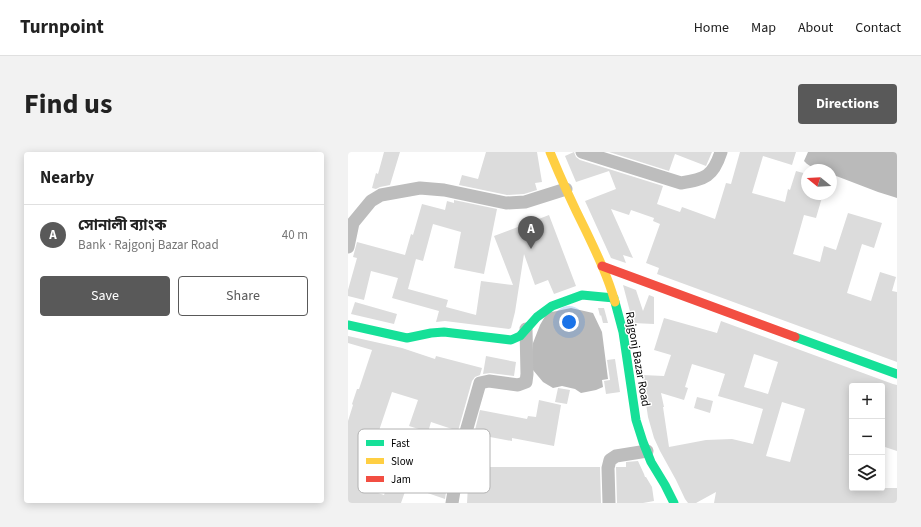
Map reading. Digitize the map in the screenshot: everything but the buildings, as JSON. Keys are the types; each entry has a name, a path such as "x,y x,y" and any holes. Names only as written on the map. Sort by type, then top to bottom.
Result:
{"street":[{"name":"Rajgonj Bazar Road","path":"550,152 602,266 614,298 623,332 636,420 651,462 674,503"},
{"path":"582,152 681,183 694,181 707,176 715,167 721,152"},
{"path":"348,247 353,224 371,201 381,195 420,188 444,190 506,203 525,202 566,189"},
{"path":"602,266 897,374"},
{"path":"348,325 407,338 444,332 511,340 520,336 537,317 552,306 582,294 614,298"},
{"path":"467,429 480,383 489,381 518,386 526,382 528,374 526,329"},
{"path":"609,503 608,468 610,460 616,456 647,451"},
{"path":"664,503 665,485"},
{"path":"452,503 454,493"}],"shaded area":[{"path":"808,152 897,152 897,198 837,176 837,164 807,164 804,161"},
{"path":"571,308 593,313 602,332 608,379 602,380 603,387 596,390 581,393 575,389 562,386 553,388 543,382 533,370 533,343 540,325 547,313"}],"traffic: fast":[{"path":"348,325 407,338 444,332 511,340 520,336 537,317 552,306 582,295 614,298"},
{"path":"615,302 623,332 636,420 651,462 674,503"},
{"path":"795,337 897,374"}],"traffic: slow":[{"path":"550,152 602,266 615,302"}],"traffic: jam":[{"path":"602,266 795,337"}],"place":[{"name":"সোনালী ব্যাংক","path":"531,249"}]}
